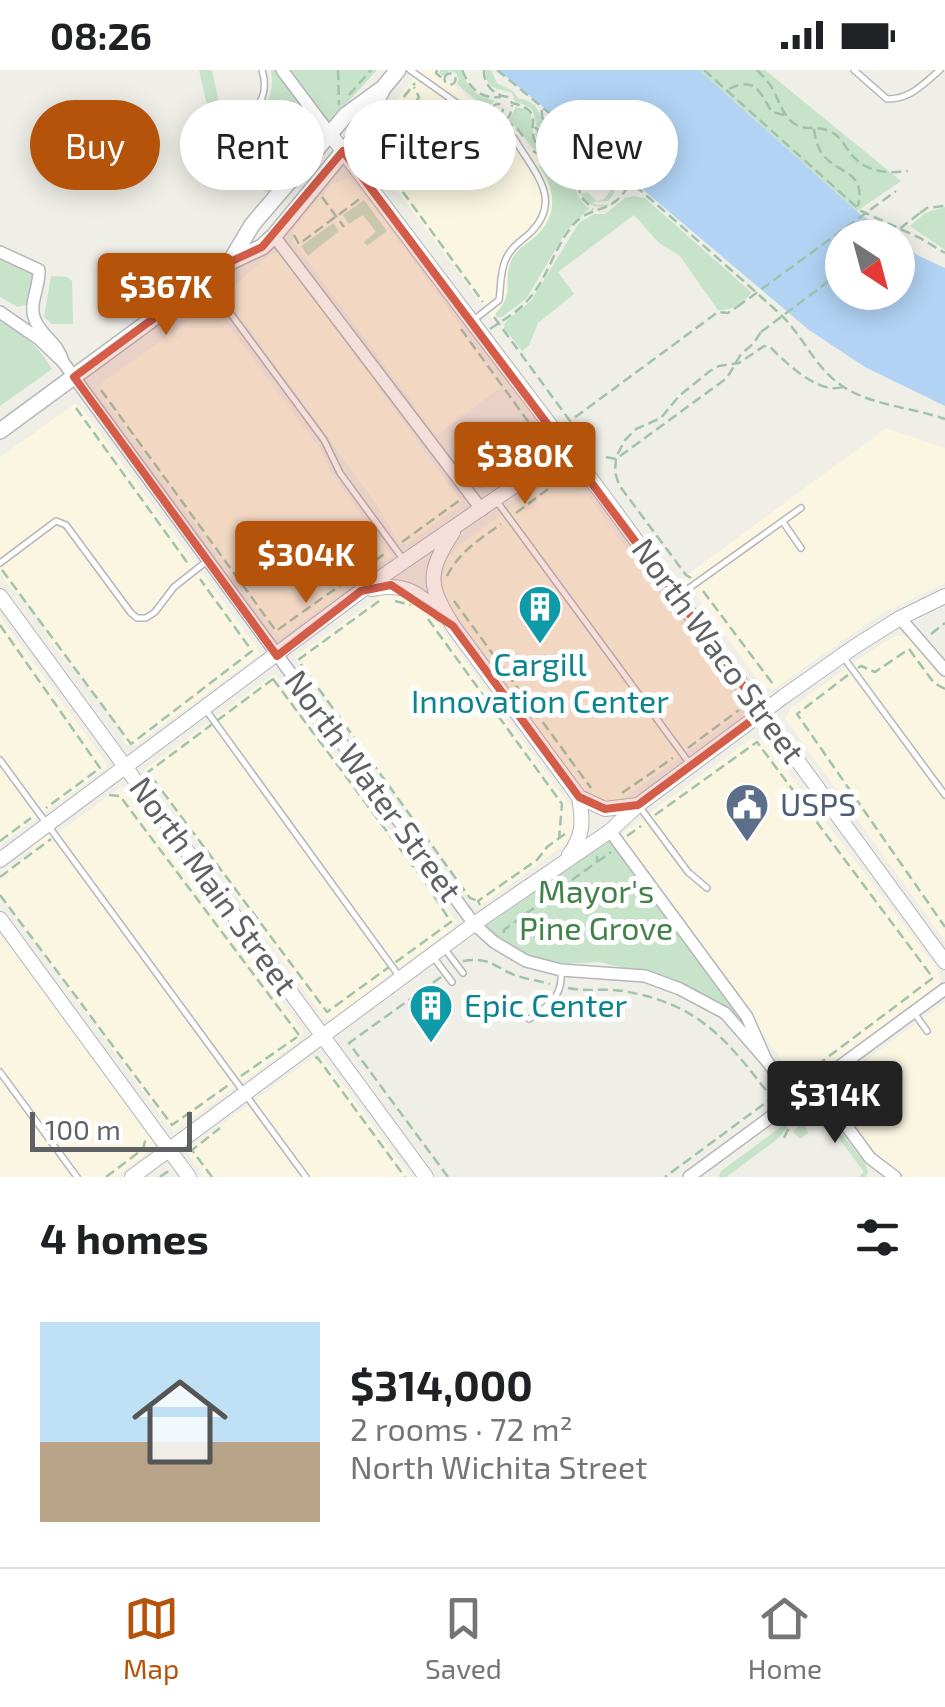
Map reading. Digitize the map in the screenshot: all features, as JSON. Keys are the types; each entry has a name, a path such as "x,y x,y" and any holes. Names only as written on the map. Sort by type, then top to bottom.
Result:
{"main road":[{"path":"230,262 252,225 330,134 398,70"},
{"path":"0,432 230,262 262,247 365,125 383,88"}],"street":[{"path":"282,70 330,134"},
{"name":"North Waco Street","path":"330,134 678,596 945,962"},
{"path":"274,236 482,510"},
{"path":"0,252 39,270 32,306 36,322 58,347 63,362"},
{"path":"0,310 15,312 32,306"},
{"path":"0,310 63,362"},
{"name":"North Water Street","path":"63,362 474,924 494,942 526,961 560,970 633,974 680,989 725,1012 766,1060"},
{"path":"0,860 362,591 568,449"},
{"path":"422,597 456,528"},
{"path":"362,591 391,585 422,597 452,626 579,797 581,836 557,866"},
{"name":"North Main Street","path":"0,596 426,1177"},
{"path":"132,1177 474,924 557,866 614,837 638,805 842,655 900,618 945,596"},
{"path":"900,618 945,670"},
{"path":"579,797 638,805"},
{"path":"614,837 747,1017 766,1060 791,1092"},
{"path":"0,918 189,1177"},
{"path":"699,1172 779,1109 791,1092 815,1083 945,988"},
{"path":"815,1083 870,1158 894,1177"}],"lane":[{"path":"260,100 265,84 262,70"},
{"path":"410,70 486,127 514,138 544,187 545,214 514,246 506,260 499,300 478,328"},
{"path":"854,70 888,99 901,99 940,70"},
{"path":"206,280 324,440 340,474 405,562"},
{"path":"496,500 692,766"},
{"path":"678,596 801,508"},
{"path":"0,562 56,521 66,525 131,613 146,618 156,612 174,587 207,561"},
{"path":"782,521 801,548"},
{"path":"842,655 945,795"},
{"path":"205,709 401,979"},
{"path":"0,760 306,1177"},
{"path":"638,805 688,872 707,888"},
{"path":"438,951 463,974"},
{"path":"438,951 452,982"},
{"path":"529,1019 558,995 562,986 560,970"},
{"path":"913,1012 927,1031"},
{"path":"0,1072 77,1177"},
{"path":"699,1172 714,1177"}],"path":[{"path":"338,70 339,107"},
{"path":"437,70 445,80"},
{"path":"462,70 478,94 510,100"},
{"path":"484,70 488,86 502,97"},
{"path":"496,70 536,102"},
{"path":"704,70 858,208 945,253"},
{"path":"757,70 786,115 799,127 836,134 854,158 869,168 892,174 908,171"},
{"path":"401,100 419,78"},
{"path":"413,85 417,100"},
{"path":"727,90 738,85 754,87 763,94 772,112 786,115"},
{"path":"516,104 528,108 536,128"},
{"path":"534,120 536,142"},
{"path":"814,129 823,156 856,181 858,208"},
{"path":"532,168 536,166"},
{"path":"404,190 570,421 718,312 737,308 896,191"},
{"path":"580,190 581,198 595,210"},
{"path":"478,328 498,323 532,296 571,228 585,215 616,203 624,190"},
{"path":"637,190 790,323 814,360 844,386 873,401 945,420"},
{"path":"321,196 344,228"},
{"path":"293,234 299,244 363,197"},
{"path":"911,220 927,208 944,206"},
{"path":"616,459 727,378 741,354 761,332 825,284"},
{"path":"772,684 619,485 616,459 624,440 636,429 661,418 692,384 719,366 736,364 764,346 827,389 844,386"},
{"path":"102,390 276,631 543,442"},
{"path":"606,456 616,459"},
{"path":"568,474 463,552 444,580 422,597 383,597 298,660 470,898 479,903 583,821"},
{"path":"422,597 421,611 562,804 558,839"},
{"path":"451,597 599,801 681,752 739,710"},
{"path":"0,625 100,768 0,877"},
{"path":"945,689 934,683 909,649 875,672 861,666 797,714 945,927"},
{"path":"597,862 608,856 614,837 649,820 757,742 934,978 791,1092"},
{"path":"0,895 172,1125 298,1036 120,796 111,794"},
{"path":"0,841 47,824"},
{"path":"503,935 504,930 565,885"},
{"path":"457,965 466,960 483,960 512,974 574,990 637,994 691,1013 732,1048 772,1098 664,1177"},
{"path":"446,974 349,1043 448,1177"},
{"path":"316,1057 406,1177"},
{"path":"779,1109 790,1125 784,1138"},
{"path":"212,1177 192,1150 221,1128"},
{"path":"106,1177 144,1149 146,1140 139,1129"},
{"path":"160,1177 167,1172 173,1177"}],"highlighted area":[{"path":"343,151 763,712 638,805 605,809 579,797 453,626 391,585 361,591 277,656 74,377 230,262 262,247"}],"shaded area":[{"path":"419,70 436,70 471,100 396,100"},
{"path":"516,138 536,156 536,190 560,190 564,203 507,308 493,319 397,190 516,190"},
{"path":"344,179 344,190 361,190 504,385 436,435 293,241 293,229 332,184"},
{"path":"277,252 283,255 461,501 408,544 400,544 396,539 377,505 227,299 228,291"},
{"path":"212,304 319,447 332,474 392,556 282,637 274,632 99,392 103,382"},
{"path":"75,404 81,407 260,652 134,746 124,744 123,732 48,639 43,624 22,596 0,574 0,457"},
{"path":"886,428 945,448 945,583 883,613 778,686 764,688 683,578"},
{"path":"563,472 574,476 740,705 737,716 624,798 610,802 587,795 451,607 442,586 444,565 458,546"},
{"path":"386,592 407,595 428,610 574,811 567,843 479,907 470,900 295,659"},
{"path":"0,616 107,764 0,845"},
{"path":"902,635 914,641 945,679 945,941 785,718 790,709 860,658"},
{"path":"275,673 457,922 331,1022 144,770"},
{"path":"752,738 767,745 936,967 940,980 806,1082 796,1080 621,839 624,832"},
{"path":"121,787 303,1031 299,1041 173,1132 0,896 0,873 31,852 34,844 47,834 53,836"},
{"path":"0,932 155,1144 115,1177 0,1177"},
{"path":"945,1002 945,1177 891,1177 828,1091"},
{"path":"319,1055 411,1177 205,1177 187,1150"}],"green space":[{"path":"199,70 212,70 218,100 206,100"},
{"path":"271,70 377,70 350,100 344,100 344,106 324,129 324,100 268,100"},
{"path":"441,70 460,70 472,90 493,100 476,100 457,84 456,73 449,71 444,77 439,73"},
{"path":"486,70 491,70 497,83 535,105 536,123 533,111 516,102 512,93 490,85"},
{"path":"699,70 765,70 901,181 857,211"},
{"path":"516,107 531,115 536,151 533,149 519,130"},
{"path":"577,190 589,209 567,230 526,299 497,317 495,314 507,294 513,256 545,226 552,209 551,192"},
{"path":"615,190 608,201 591,202 611,204 602,207 594,206 581,194 587,192 597,201"},
{"path":"625,198 645,198 751,292 737,306 718,310 680,256 659,243 634,215 558,272 574,294 538,323 529,345 522,351 504,328 505,322 531,301 579,223 594,214 605,214"},
{"path":"364,200 387,231 367,246 364,242 376,232 363,215 349,224 343,215"},
{"path":"945,207 945,250 915,229 915,222 925,213"},
{"path":"333,223 339,231 308,256 301,246"},
{"path":"0,260 33,274 28,304 18,307 0,297"},
{"path":"51,276 72,281 73,324 52,324 44,317"},
{"path":"0,319 29,341 52,369 0,406"},
{"name":"Mayor's Pine Grove","path":"610,839 723,996 750,1024 671,979 599,962 558,964 526,956 484,927"},
{"path":"821,1106 866,1165 866,1177 859,1177 864,1172 820,1113 804,1124 808,1133 800,1139 793,1132"},
{"path":"785,1124 788,1126 779,1138 726,1177 719,1177 721,1171"}],"water":[{"path":"498,70 699,70 869,220 825,220 825,310 915,310 915,254 945,268 945,406 865,367 809,330 643,190 678,190 678,100 536,101"}],"place":[{"name":"Cargill Innovation Center","path":"540,645"},
{"name":"USPS","path":"747,843"},
{"name":"Epic Center","path":"431,1044"}]}
